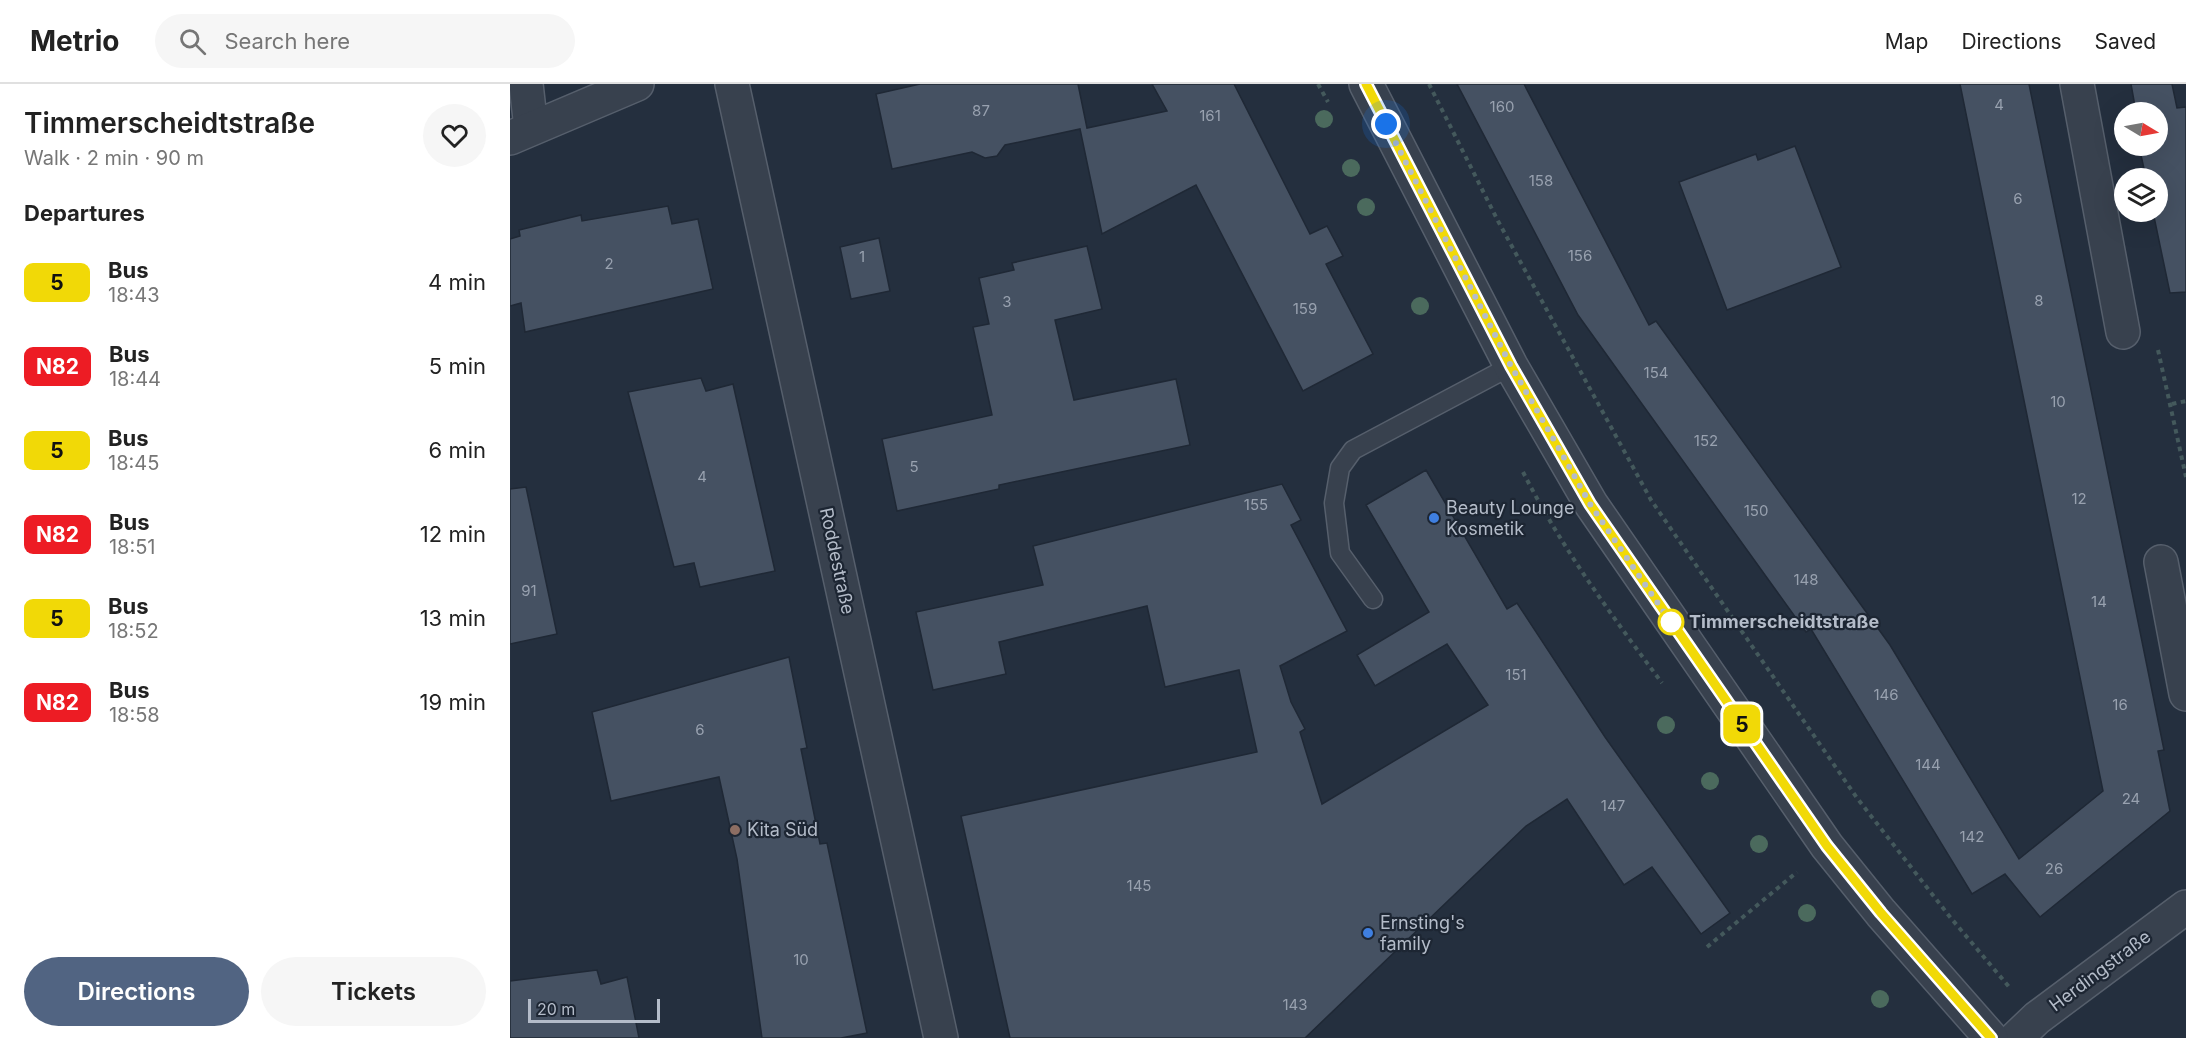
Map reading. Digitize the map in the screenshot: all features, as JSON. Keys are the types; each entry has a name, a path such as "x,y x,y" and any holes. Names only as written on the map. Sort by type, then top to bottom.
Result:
{"street":[{"path":"526,84 521,133 638,84"},
{"name":"Roddestraße","path":"732,84 941,1038"},
{"path":"1366,84 1511,366 1590,504 1827,846 1881,913 1991,1038"},
{"path":"2078,84 2123,332"},
{"path":"2162,562 2186,694"},
{"name":"Herdingstraße","path":"2026,1028 2186,907"}],"lane":[{"path":"1373,599 1340,553 1334,503 1340,468 1353,450 1511,366"}],"path":[{"path":"1429,84 1498,221 1651,500 1857,798 1950,917 2026,1028"},
{"path":"2123,332 2152,326 2172,404 2186,477"},
{"path":"2172,404 2186,401"},
{"path":"1707,947 1802,867"}],"building":[{"path":"920,84 1078,84 1087,128 1167,111 1152,84 1234,84 1310,234 1327,226 1343,256 1326,264 1373,354 1303,391 1196,185 1102,234 1080,129 1005,145 997,156 985,158 972,152 892,169 876,94"},
{"path":"1457,84 1524,84 1649,325 1656,321 1890,645 2019,859 2103,791 1960,84 2029,84 2164,750 2158,751 2170,811 2040,917 2005,874 1972,894 1811,629 1806,632 1578,315"},
{"path":"2131,84 2172,84 2177,108 2186,107 2186,292 2170,293 2155,222 2168,222 2168,168 2144,168 2141,156 2168,156 2168,102 2134,102"},
{"path":"1795,146 1841,267 1727,310 1679,182 1756,154 1758,160"},
{"path":"668,206 672,224 698,219 713,289 525,332 521,303 510,306 510,239 520,236 519,230 581,215 582,221"},
{"path":"879,238 890,291 851,299 840,247"},
{"path":"1087,246 1102,309 1055,320 1074,400 1176,379 1190,445 999,485 999,489 897,511 882,439 992,415 973,327 989,324 979,278 1014,270 1012,263"},
{"path":"701,378 706,391 733,384 775,571 700,587 694,563 674,567 628,392"},
{"path":"1426,470 1507,609 1517,603 1605,737 1730,913 1701,934 1652,867 1624,885 1567,799 1526,826 1305,1038 1010,1038 961,816 1257,752 1239,670 1165,687 1147,606 999,642 1006,674 933,690 916,612 1043,585 1033,546 1282,484 1301,520 1291,525 1347,631 1280,666 1291,702 1305,729 1300,732 1322,804 1488,705 1447,644 1375,686 1357,655 1429,612 1366,505"},
{"path":"526,487 557,634 510,644 510,489"},
{"path":"789,657 807,748 801,749 820,844 827,843 867,1033 841,1038 762,1038 737,859 719,777 611,801 592,712"},
{"path":"597,970 601,984 627,977 639,1038 510,1038 510,981"}],"bus line":[{"name":"5","path":"1366,84 1511,366 1590,504 1827,846 1881,913 1991,1038"}],"place":[{"name":"Beauty Lounge Kosmetik","path":"1434,518"},
{"name":"Timmerscheidtstraße","path":"1671,622"},
{"name":"Kita Süd","path":"735,830"},
{"name":"Ernsting's family","path":"1368,933"}],"route":[{"path":"1386,124 1511,366 1590,504 1674,627 1671,622"}]}
